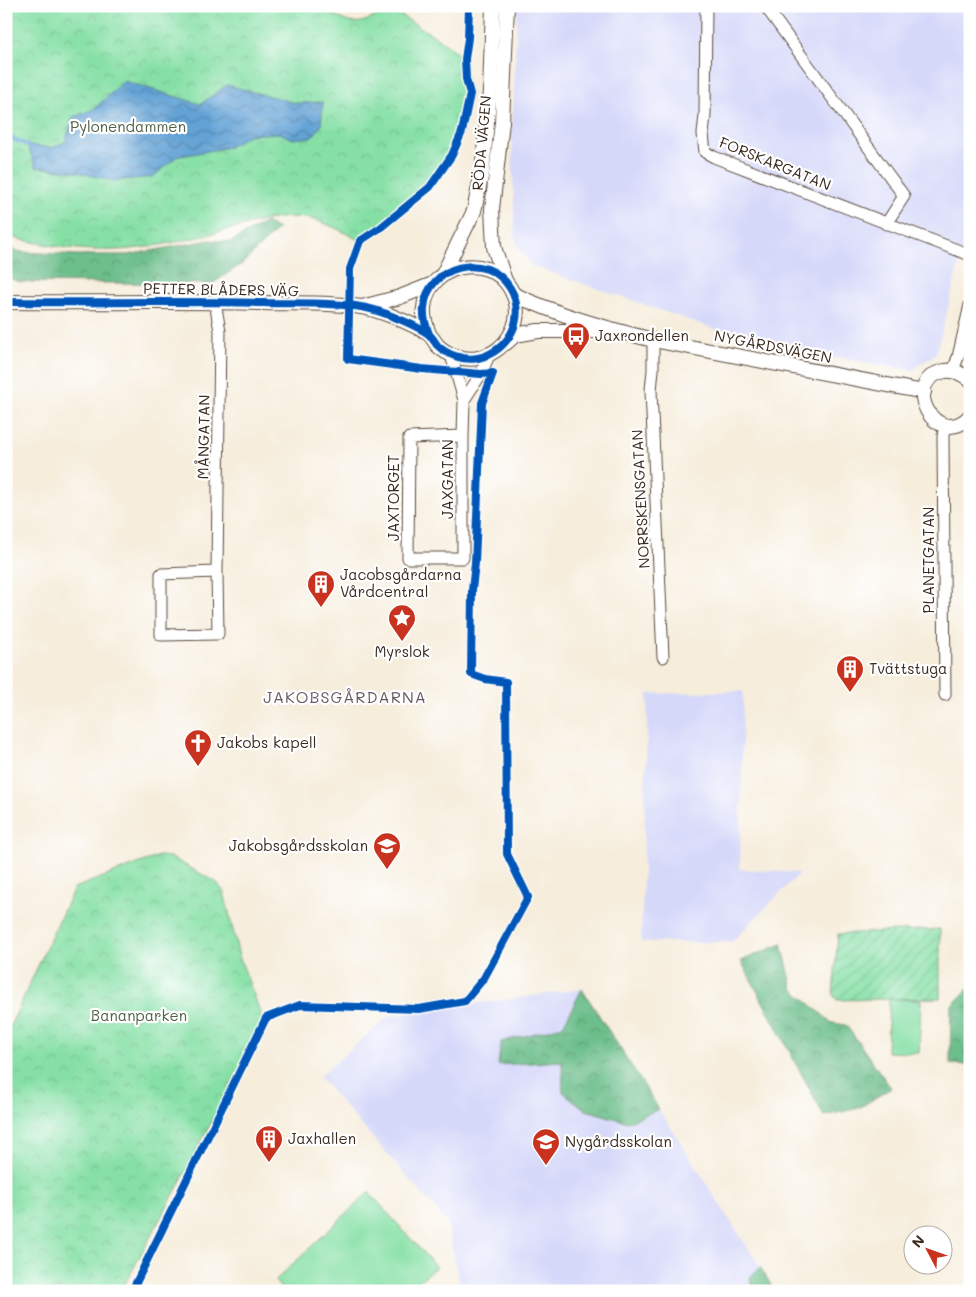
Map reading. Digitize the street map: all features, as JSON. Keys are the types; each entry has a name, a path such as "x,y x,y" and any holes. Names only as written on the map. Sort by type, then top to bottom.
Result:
{"street":[{"name":"RÖDA VÄGEN","path":"443,274 474,211 482,172 490,91 493,6"},
{"name":"RÖDA VÄGEN","path":"505,281 494,247 492,209 502,122 507,6"},
{"name":"FORSKARGATAN","path":"706,6 705,115 703,134 705,152 886,224 970,255"},
{"path":"765,6 904,196 886,224"},
{"path":"475,266 494,272 505,281 513,294 517,307 516,320 512,332 505,343 489,355 476,358 463,358 451,354 438,346 429,334 424,322 424,309 426,296 433,284 443,274 455,268 475,266"},
{"name":"PETTER BLÅDERS VÄG","path":"6,302 215,302 362,307 400,297 433,284"},
{"name":"NYGÅRDSVÄGEN","path":"513,294 541,307 652,340 924,392"},
{"name":"MÅNGATAN","path":"215,302 220,331 218,634 161,635 161,574 217,572"},
{"path":"953,371 970,305"},
{"name":"PETTER BLÅDERS VÄG","path":"362,307 399,320 429,334"},
{"name":"NYGÅRDSVÄGEN","path":"505,343 515,335 538,331 617,331"},
{"name":"NORRSKENSGATAN","path":"652,340 653,370 651,390 663,657"},
{"name":"JAXGATAN","path":"451,354 464,400 463,558"},
{"path":"464,400 481,374 489,355"},
{"path":"970,380 961,373 953,371 938,374 931,378 924,392 923,401 925,409 930,416 937,422 946,425 960,423 970,416"},
{"name":"PLANETGATAN","path":"945,695 943,436 946,425"},
{"name":"JAXTORGET","path":"463,436 409,438 408,558 463,558"}],"shaded area":[{"path":"517,6 970,6 970,236 962,253 936,354 912,370 761,345 532,266 521,252 515,240 512,138"},
{"path":"743,691 740,869 800,873 732,942 641,942 648,694"},
{"name":"Nygårdsskolan","path":"582,989 760,1267 750,1277 752,1291 461,1291 447,1222 319,1077 389,1016"}],"green space":[{"name":"Pylonendammen","path":"6,6 319,6 340,18 355,22 362,22 391,9 439,39 465,59 466,79 470,94 462,132 452,155 430,187 380,228 360,241 327,224 295,217 264,221 188,239 130,249 98,250 67,248 6,236"},
{"path":"266,222 278,229 243,263 212,284 20,282 6,277 6,247 21,252 128,255 210,240 231,242"},
{"name":"Bananparken","path":"159,856 170,857 216,882 224,892 239,956 264,1022 121,1291 6,1291 6,1035 74,888"},
{"path":"940,929 940,998 837,1000 833,995 838,934"},
{"path":"782,944 793,989 832,1023 846,1025 891,1088 859,1108 824,1116 741,961"},
{"path":"970,987 970,1065 950,1064 951,1006"},
{"path":"582,989 659,1109 628,1122 586,1110 563,1092 562,1061 498,1065 501,1042 563,1026"},
{"path":"889,999 921,1000 919,1053 887,1052"},
{"path":"369,1192 436,1267 407,1291 283,1291 275,1281"},
{"path":"760,1267 775,1291 752,1291 750,1277"}],"water":[{"name":"Pylonendammen","path":"124,81 200,104 227,85 296,103 323,102 321,126 312,137 293,139 279,133 248,135 229,147 176,157 153,177 113,181 77,172 36,167 27,145 52,148 65,142 73,117 94,109"}],"waterway":[{"path":"6,136 27,145"}],"cycle path":[{"path":"132,1291 266,1018 300,1005 419,1009 465,1001 484,978 528,897 507,854 506,682 485,679 471,674 472,590 475,563 482,403 493,373 481,374 422,369 348,359 350,269 360,241 380,228 430,187 452,155 462,132 470,94 466,79 465,59 469,6"},
{"path":"6,302 231,302 349,305 368,308 404,321 429,334 437,345 446,352 462,358 473,359 489,354 499,348 512,331 516,321 517,310 510,288 500,276 487,269 473,266 446,273 435,281 428,293 424,312 429,334"}],"place":[{"name":"Jaxrondellen","path":"576,360"},
{"name":"Jacobsgårdarna Vårdcentral","path":"321,608"},
{"name":"Myrslok","path":"402,642"},
{"name":"Tvättstuga","path":"850,693"},
{"name":"Jakobs kapell","path":"198,767"},
{"name":"Jakobsgårdsskolan","path":"387,870"},
{"name":"Jaxhallen","path":"269,1163"},
{"name":"Nygårdsskolan","path":"546,1166"}],"district":[{"name":"JAKOBSGÅRDARNA","path":"345,697"}]}
